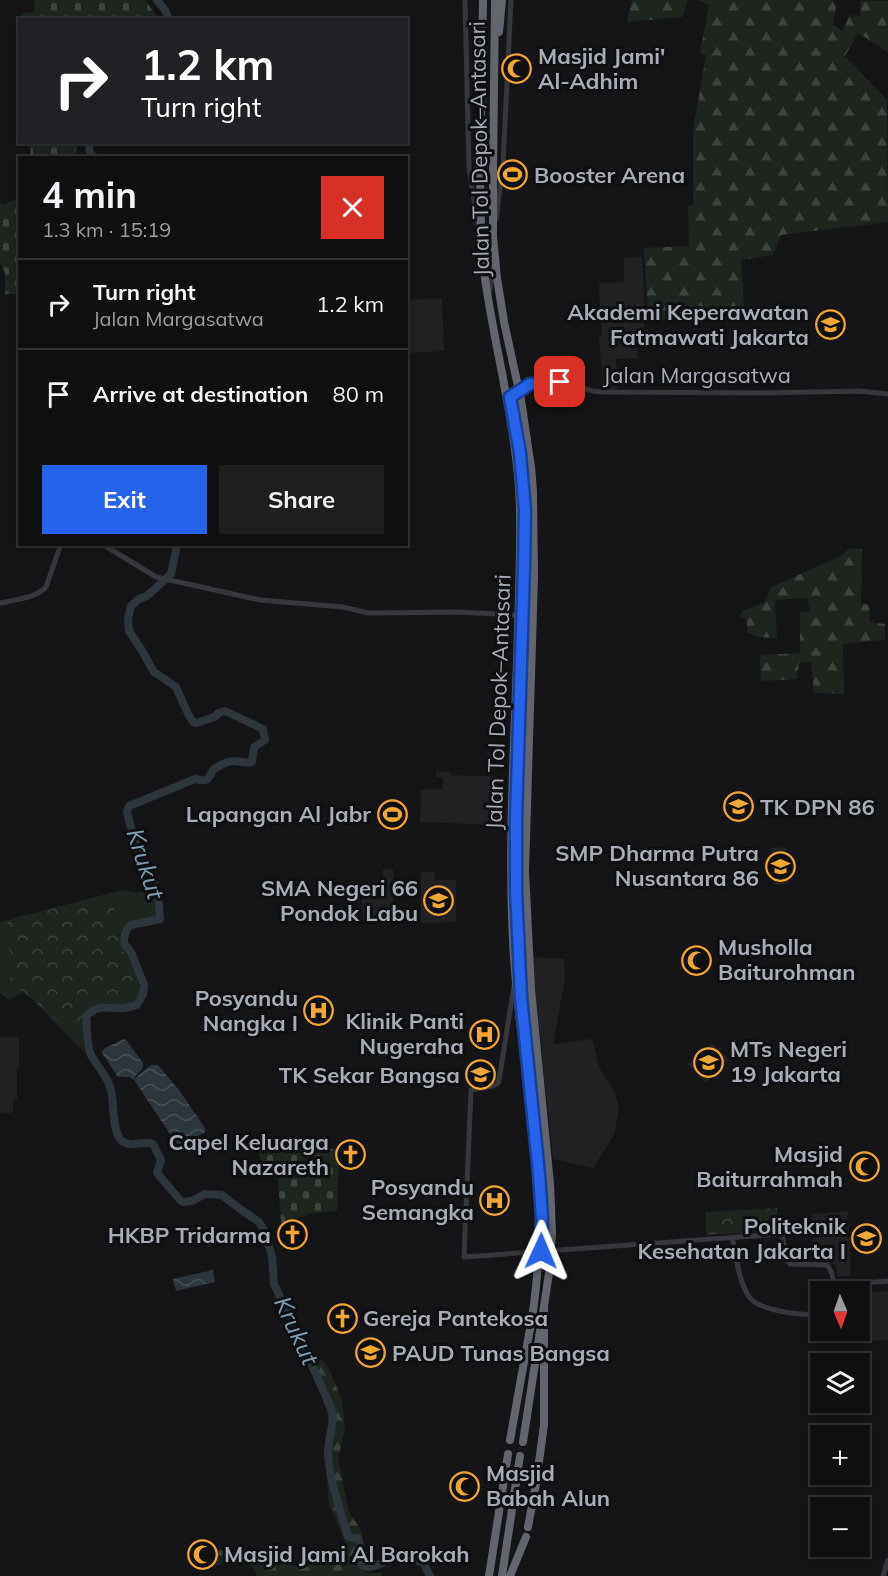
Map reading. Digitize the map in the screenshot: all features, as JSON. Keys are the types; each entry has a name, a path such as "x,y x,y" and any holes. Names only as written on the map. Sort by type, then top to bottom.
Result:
{"highway":[{"name":"Jalan Tol Depok–Antasari","path":"482,0 480,176 484,277 508,403 520,505 518,684 512,871 515,966 536,1158 540,1221 539,1265 533,1312 510,1440"},
{"name":"Jalan Tol Depok–Antasari","path":"495,0 493,237 504,322 523,409 533,492 534,577 528,684 525,871 531,989 550,1184 552,1233 549,1273 523,1442"},
{"path":"493,81 502,0"},
{"path":"518,684 528,684"},
{"path":"528,1527 544,1425 544,1308"},
{"path":"489,1576 508,1454"},
{"path":"502,1576 520,1456"},
{"path":"510,1576 526,1538"}],"street":[{"path":"465,0 470,168 479,230 487,235"},
{"path":"487,235 494,231 500,196 511,0"},
{"path":"473,197 500,196"},
{"path":"487,235 491,280 489,289 494,322 510,397 516,410"},
{"path":"491,280 495,289 516,393 516,410 530,487 530,616 522,861 526,968 547,1172 549,1250"},
{"path":"494,322 501,321"},
{"name":"Jalan Margasatwa","path":"510,397 530,384 562,382 597,391 766,393 851,391 888,394"},
{"path":"521,439 525,510 523,616 518,684 515,864 521,997 537,1139 542,1218 541,1251"},
{"path":"0,603 42,591 46,587 60,546"},
{"path":"105,546 156,577 260,600 343,607 368,613 460,612 530,616"},
{"path":"526,968 514,985 498,1083 471,1090 464,1257 782,1234 790,1264 827,1265 832,1281"},
{"path":"511,1000 515,996 529,1000"},
{"path":"732,1237 739,1271 747,1293 754,1302 779,1310 810,1314"},
{"path":"870,1283 888,1281"},
{"path":"883,1576 888,1560"}],"shaded area":[{"path":"642,256 644,333 615,335 633,335 633,346 637,346 638,358 616,359 617,390 604,390 599,336 602,336 601,313 630,310 600,311 599,283 624,282 624,258"},
{"path":"442,298 444,351 408,353 408,300"},
{"path":"436,771 451,772 451,775 504,777 502,825 420,822 421,789 443,789 443,777 436,777"},
{"name":"SMP Dharma Putra Nusantara 86","path":"786,847 789,884 774,885 771,848"},
{"path":"383,869 393,869 394,919 363,920 361,882 383,881"},
{"name":"SMA Negeri 66 Pondok Labu","path":"421,872 434,872 435,880 456,880 456,922 421,923"},
{"path":"532,957 564,959 565,980 553,1044 592,1039 600,1069 615,1092 619,1110 614,1135 593,1168 553,1159"},
{"path":"0,1037 19,1037 17,1100 13,1100 13,1113 0,1113"},
{"name":"MTs Negeri 19 Jakarta","path":"712,1043 730,1060 706,1083 688,1064"},
{"path":"848,1211 851,1276 837,1277 836,1264 814,1265 811,1214"},
{"path":"888,1291 888,1340 870,1341 870,1292"}],"green space":[{"path":"34,0 145,0 158,18 20,18 21,13 34,12"},
{"path":"632,0 688,0 682,17 627,22"},
{"path":"697,0 833,0 836,7 833,25 843,31 850,14 860,17 861,1 888,1 888,52 858,33 845,56 887,100 888,222 781,235 773,255 741,260 745,319 648,321 644,248 689,246 688,206 693,205 693,130 706,55 700,53 709,5"},
{"path":"31,144 78,144 74,156 30,156"},
{"path":"18,199 18,294 5,294 5,273 0,262 0,203"},
{"path":"850,548 862,549 861,603 869,605 870,622 885,624 885,640 843,644 844,694 814,693 811,662 799,663 797,679 761,681 760,655 800,653 800,612 810,611 807,598 775,600 777,638 757,637 747,632 747,619 739,616 744,610 765,602 771,587 839,557"},
{"path":"155,888 156,917 128,925 119,935 137,970 141,1007 90,1010 83,1023 84,1052 24,991 9,1000 0,993 0,922 122,890 136,893"},
{"path":"95,899 114,901 114,925 121,947 133,969 133,992 100,997 85,1008 78,1035 11,982 7,923 14,918"},
{"path":"287,1137 307,1137 311,1148 339,1149 337,1211 309,1214 281,1223 277,1166 262,1167 259,1153 288,1147"},
{"path":"777,1208 778,1231 706,1235 705,1212"},
{"path":"303,1340 328,1367 342,1400 345,1429 338,1459 349,1512 363,1533 357,1551 356,1565 368,1572 382,1572 381,1576 257,1576 253,1566 226,1563 211,1567 208,1547 263,1561 303,1566 339,1558 345,1541 329,1505 326,1439 329,1418"}],"water":[{"path":"124,1039 143,1063 143,1068 134,1079 151,1065 158,1065 179,1090 205,1128 205,1132 182,1145 176,1143 134,1080 129,1077 118,1077 102,1051"},
{"path":"213,1270 215,1282 176,1291 173,1279"}],"waterway":[{"name":"Krukut","path":"157,0 168,18"},
{"name":"Krukut","path":"90,144 90,152 94,156"},
{"name":"Krukut","path":"175,546 171,574 147,596 131,606 128,618 129,631 154,672 176,687 193,722 206,720 225,711 263,729 265,740 254,747 252,762 228,762 214,769 207,780 195,779 129,806 127,812 139,853 149,868 158,894 160,919 131,925 126,931 124,943 132,954 144,985 143,994 137,1005 125,1008 100,1008 86,1016 89,1050 109,1085 116,1130 121,1140 128,1144 153,1144 161,1160 157,1173 183,1202 192,1201 205,1194 222,1195 259,1222 265,1232 272,1256 274,1284 297,1333 303,1353 310,1361 332,1410 333,1421 328,1453 331,1474 348,1537 358,1538 359,1541 361,1565 370,1567 393,1559 406,1559 422,1562 430,1576"}],"place":[{"name":"Masjid Jami' Al-Adhim","path":"517,69"},
{"name":"Booster Arena","path":"513,175"},
{"name":"Akademi Keperawatan Fatmawati Jakarta","path":"830,325"},
{"name":"TK DPN 86","path":"739,807"},
{"name":"Lapangan Al Jabr","path":"392,814"},
{"name":"SMP Dharma Putra Nusantara 86","path":"780,866"},
{"name":"SMA Negeri 66 Pondok Labu","path":"439,901"},
{"name":"Musholla Baiturohman","path":"697,960"},
{"name":"Posyandu Nangka I","path":"319,1011"},
{"name":"Klinik Panti Nugeraha","path":"485,1034"},
{"name":"MTs Negeri 19 Jakarta","path":"709,1062"},
{"name":"TK Sekar Bangsa","path":"481,1075"},
{"name":"Capel Keluarga Nazareth","path":"350,1155"},
{"name":"Masjid Baiturrahmah","path":"864,1167"},
{"name":"Posyandu Semangka","path":"495,1200"},
{"name":"HKBP Tridarma","path":"292,1235"},
{"name":"Politeknik Kesehatan Jakarta I","path":"867,1239"},
{"name":"Gereja Pantekosa","path":"342,1318"},
{"name":"PAUD Tunas Bangsa","path":"371,1353"},
{"name":"Masjid Babah Alun","path":"465,1486"},
{"name":"Masjid Jami Al Barokah","path":"203,1554"}],"route":[{"path":"541,1251 542,1218 536,1132 521,997 515,864 525,510 520,453 510,397 530,384 560,382"}]}
